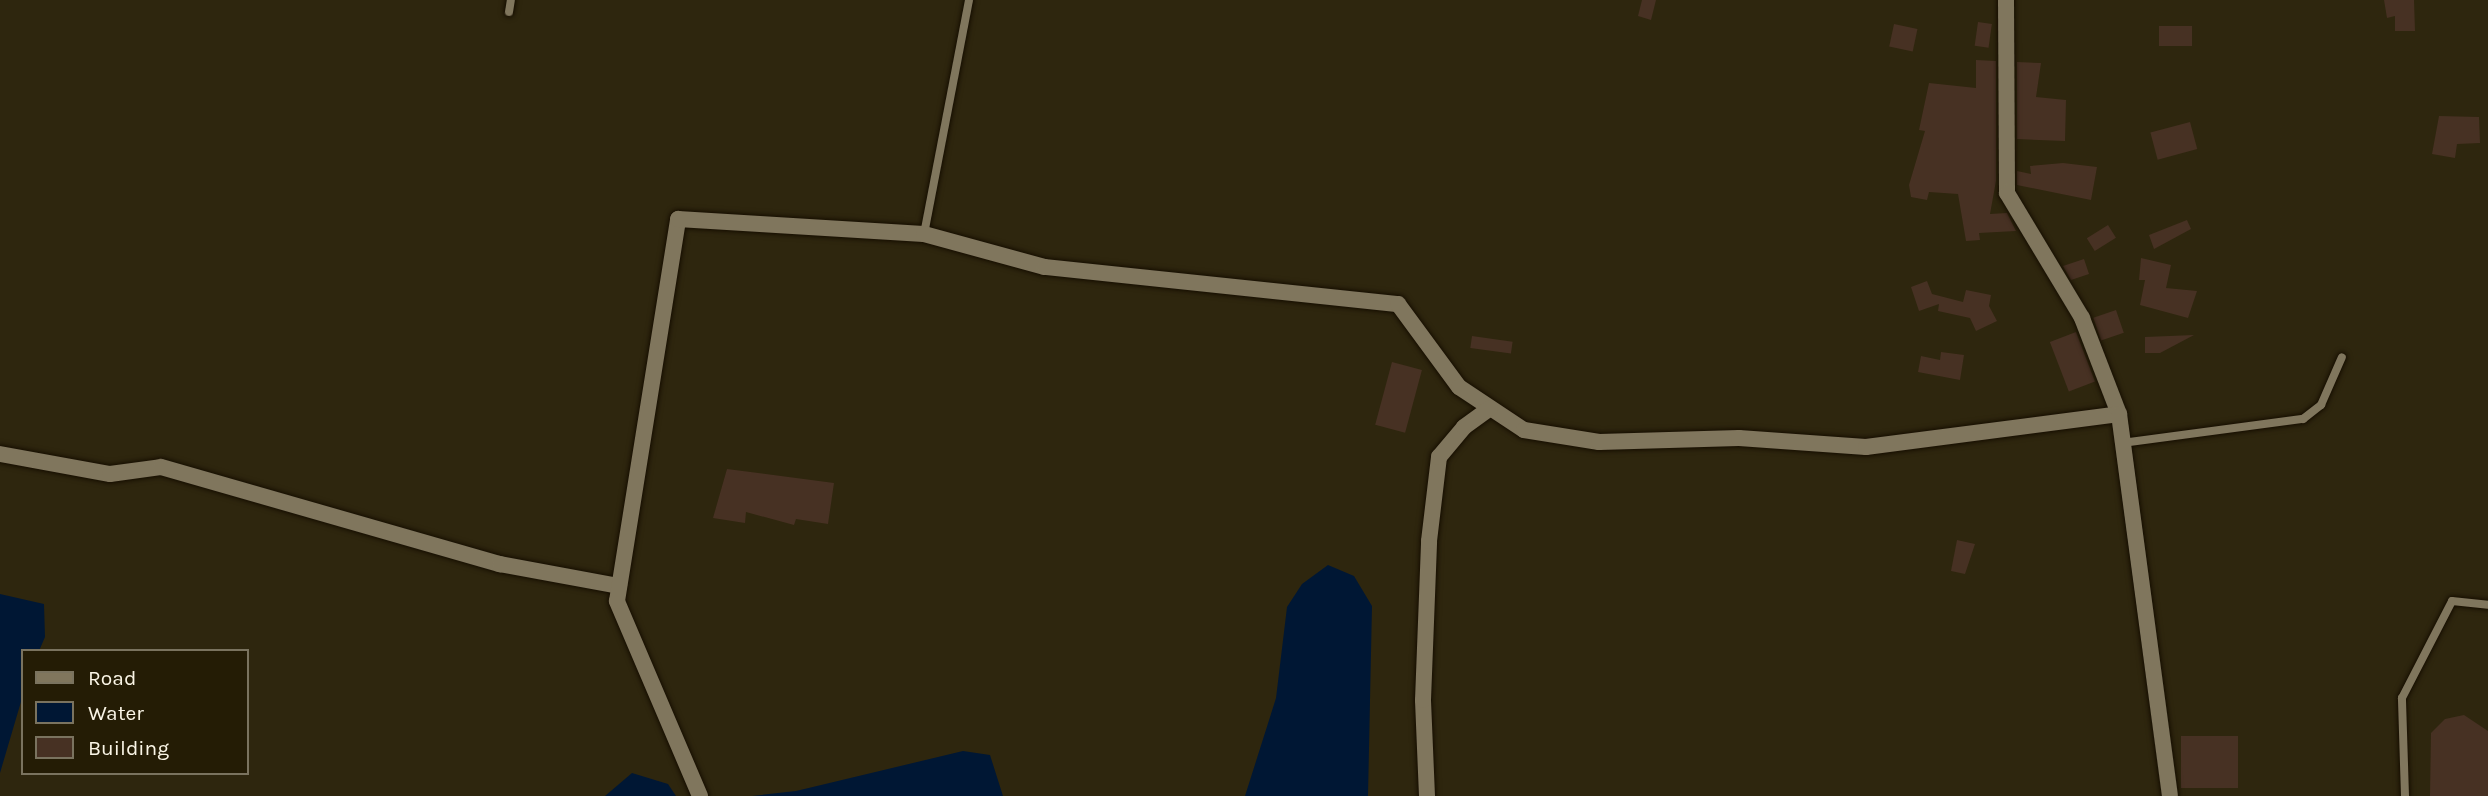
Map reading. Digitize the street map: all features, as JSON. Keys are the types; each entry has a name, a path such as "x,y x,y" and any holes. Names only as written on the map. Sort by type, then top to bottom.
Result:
{"street":[{"path":"2006,0 2007,193 2082,318 2119,414 2170,796"},
{"path":"700,796 617,601 678,219 924,234 1045,267 1398,304 1459,387 1524,430 1600,442 1739,438 1866,447 2119,414"},
{"path":"1427,796 1424,673 1439,457 1464,427 1490,408"},
{"path":"0,454 110,474 161,467 500,564 619,586"}],"lane":[{"path":"509,12 510,0"},
{"path":"924,234 970,0"},
{"path":"2122,443 2303,419 2321,405 2342,356"},
{"path":"2405,796 2402,698 2452,601 2488,605"}],"water":[{"path":"1328,565 1354,576 1372,606 1368,796 1245,796 1276,698 1287,607 1302,584"},
{"path":"0,594 44,604 45,637 40,649 21,649 21,702 0,773"},
{"path":"963,751 990,755 1003,796 752,796 796,791"},
{"path":"632,773 668,784 676,796 605,796"}],"building":[{"path":"1642,0 1656,0 1651,20 1638,16"},
{"path":"2384,0 2414,0 2415,31 2395,31 2395,16 2387,18"},
{"path":"1978,22 1992,24 1989,48 1975,46"},
{"path":"1894,24 1917,29 1913,51 1889,46"},
{"path":"2159,26 2192,26 2192,46 2159,46"},
{"path":"1976,60 1996,61 1996,181 1990,214 2007,213 2016,231 1979,233 1980,240 1966,241 1958,194 1929,192 1927,200 1911,197 1909,185 1925,131 1919,130 1929,83 1976,88"},
{"path":"2017,62 2041,63 2036,97 2066,100 2065,141 2017,139"},
{"path":"2439,116 2479,117 2480,143 2457,144 2455,158 2432,154"},
{"path":"2190,122 2197,149 2158,160 2150,133"},
{"path":"2063,163 2097,167 2091,200 2017,185 2017,171 2031,174 2030,166"},
{"path":"2187,220 2191,229 2154,249 2149,235"},
{"path":"2108,225 2116,238 2095,251 2087,238"},
{"path":"2141,258 2171,265 2166,288 2197,291 2188,318 2140,305 2145,280 2139,280"},
{"path":"2084,259 2089,274 2071,280 2063,266"},
{"path":"1927,281 1932,294 1963,302 1966,290 1991,295 1989,306 1997,321 1976,331 1970,318 1938,311 1939,304 1919,311 1911,287"},
{"path":"2116,310 2124,333 2101,341 2093,318"},
{"path":"2076,332 2095,381 2069,392 2050,342"},
{"path":"2194,335 2160,353 2145,353 2145,337"},
{"path":"1472,336 1513,342 1511,354 1470,348"},
{"path":"1941,352 1964,355 1960,380 1918,372 1921,356 1940,360"},
{"path":"1392,362 1422,370 1405,433 1375,425"},
{"path":"727,469 834,483 828,524 796,519 794,525 746,512 745,523 713,518"},
{"path":"1957,540 1975,544 1965,574 1951,571"},
{"path":"2464,715 2488,731 2488,796 2430,796 2431,733 2445,719"},
{"path":"2181,736 2238,736 2238,788 2181,788"}]}
